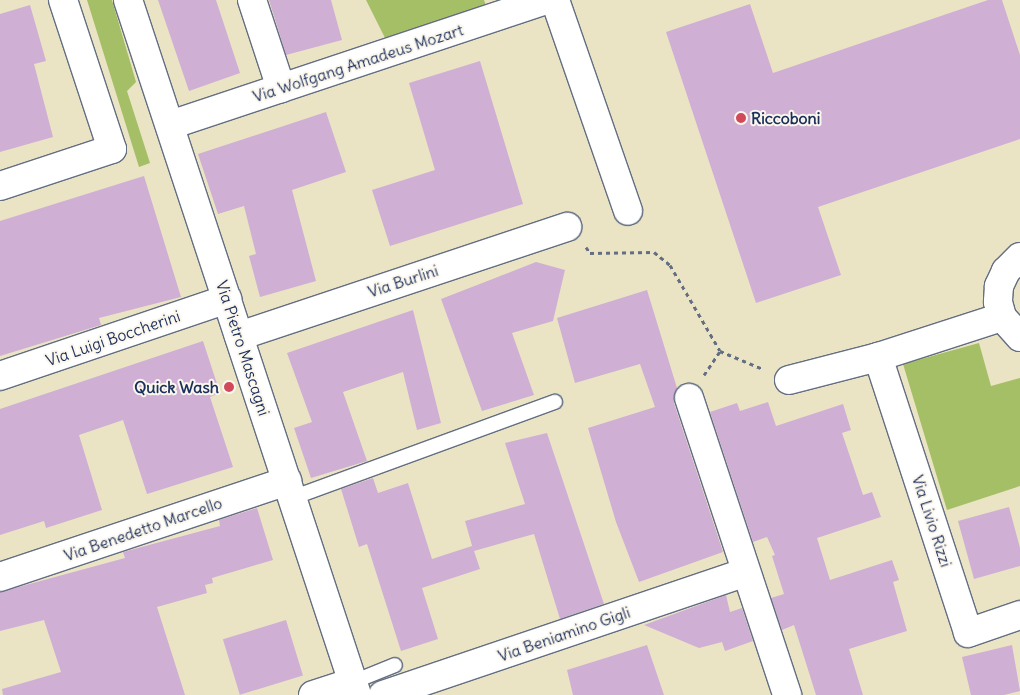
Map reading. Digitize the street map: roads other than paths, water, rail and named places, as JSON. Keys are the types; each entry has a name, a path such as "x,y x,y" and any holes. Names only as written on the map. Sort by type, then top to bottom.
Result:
{"street":[{"path":"0,186 112,148 63,0"},
{"name":"Via Pietro Mascagni","path":"128,0 355,688"},
{"path":"252,0 281,88"},
{"name":"Via Wolfgang Amadeus Mozart","path":"170,125 281,88 498,7 546,0"},
{"path":"555,0 628,211"},
{"name":"Via Burlini","path":"239,336 567,227"},
{"path":"789,380 878,357 1011,327 998,302 1000,286 1006,271 1020,258"},
{"name":"Via Luigi Boccherini","path":"0,376 227,299"},
{"name":"Via Livio Rizzi","path":"878,357 968,633 1020,615"},
{"path":"689,398 787,695"},
{"name":"Via Benedetto Marcello","path":"0,577 289,489"},
{"name":"Via Beniamino Gigli","path":"383,695 746,572"},
{"path":"313,695 355,688"}],"lane":[{"path":"289,489 555,402"},
{"path":"355,688 395,665"}],"place":[{"name":"Riccoboni","path":"741,118"},
{"name":"Quick Wash","path":"229,387"}]}
